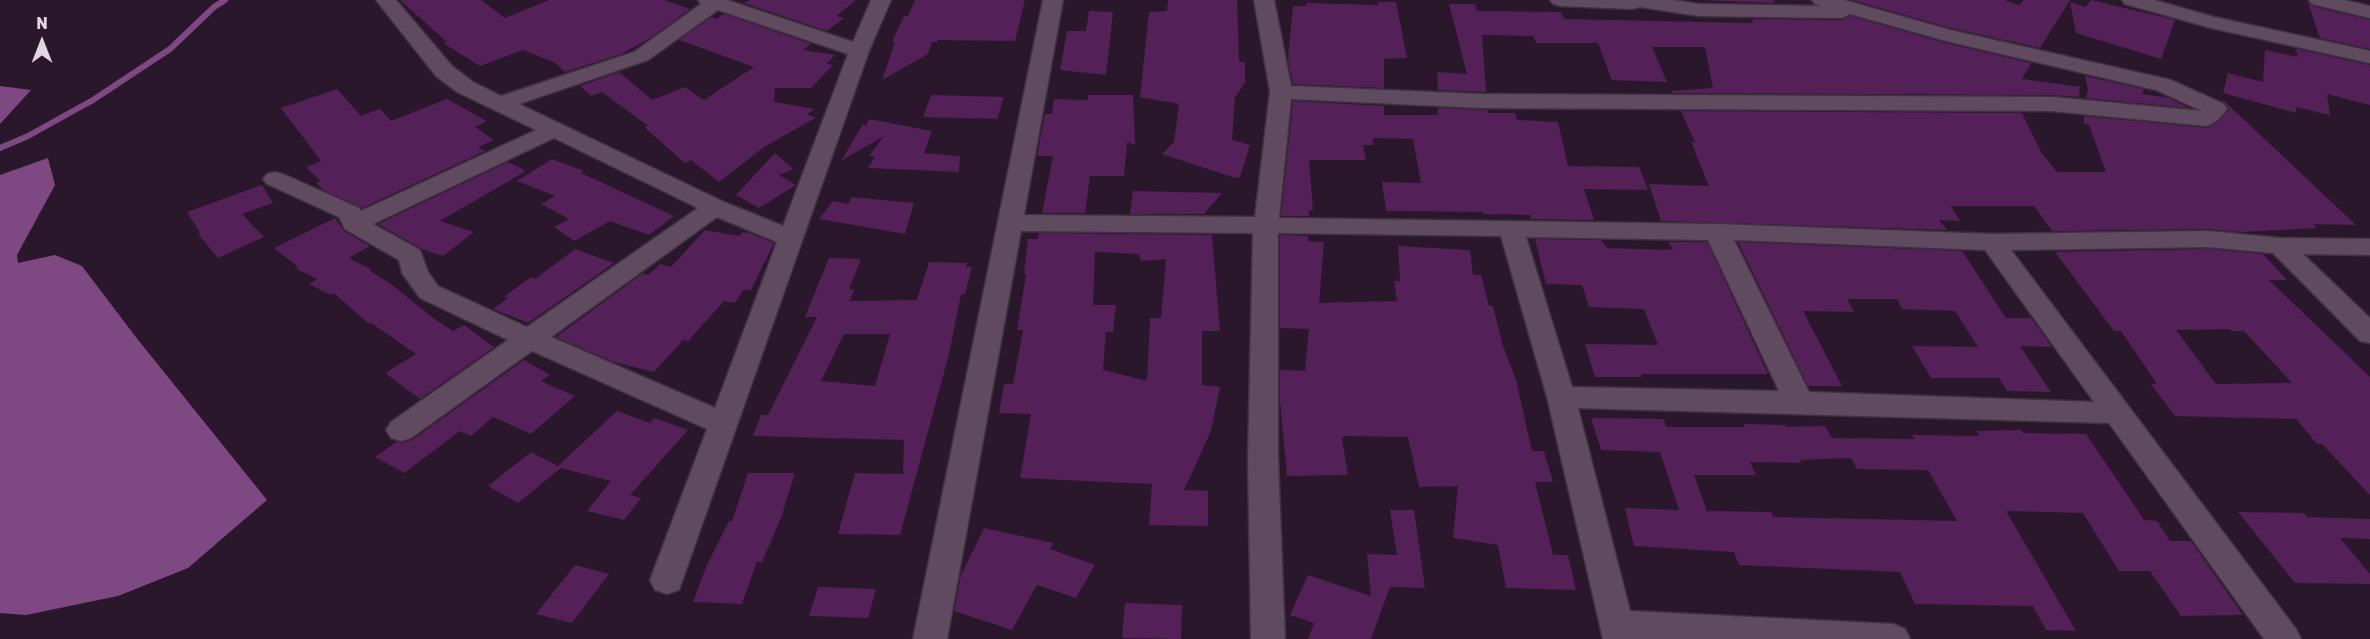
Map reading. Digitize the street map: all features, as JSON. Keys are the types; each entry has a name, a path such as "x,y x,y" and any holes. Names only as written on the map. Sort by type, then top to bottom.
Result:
{"street":[{"path":"386,0 444,70 465,87 715,207 791,238"},
{"path":"667,580 859,51 881,0"},
{"path":"930,639 1012,223 1053,0"},
{"path":"1264,0 1281,92 1266,225 1263,459 1268,639"},
{"path":"1560,0 1632,3 1642,1 1700,10 1864,12"},
{"path":"1281,92 1457,100 2052,104 2206,119 2216,109 2163,84 1946,36 1822,0"},
{"path":"2132,0 2211,22 2370,57"},
{"path":"2319,0 2370,12"},
{"path":"501,103 641,56 712,1 859,51"},
{"path":"354,224 555,129"},
{"path":"275,179 350,213 354,224 411,256 415,273 429,292 530,340 724,424"},
{"path":"401,430 715,207"},
{"path":"1012,223 1717,232 1992,242 2208,239 2280,246 2370,247"},
{"path":"1511,229 1561,397 1618,632 1893,639"},
{"path":"1717,232 1799,402"},
{"path":"1992,242 2284,639"},
{"path":"2280,246 2370,334"},
{"path":"1561,397 1799,402 2116,413"}],"shaded area":[{"path":"0,86 31,90 0,124"},
{"path":"48,158 55,185 17,255 18,263 55,255 82,266 135,336 267,500 188,568 118,596 26,615 0,613 0,175"}],"building":[{"path":"400,0 481,0 505,18 549,0 664,0 690,9 649,39 621,54 565,72 554,62 523,50 480,66 443,43 447,42"},
{"path":"750,0 856,0 836,16 844,18 827,31 744,3"},
{"path":"915,0 1025,0 1015,41 938,40 932,42 928,54 882,80 895,42 892,42 904,16 908,16"},
{"path":"1168,0 1237,0 1239,62 1245,62 1245,82 1235,98 1232,140 1250,145 1240,177 1235,178 1162,154 1174,142 1179,104 1140,97 1149,12 1167,11"},
{"path":"1700,0 1775,0 1772,3"},
{"path":"1852,0 2004,0 2019,5 2024,0 2070,0 2040,48 1951,28"},
{"path":"2091,0 2175,20 2161,59 2076,33 2070,2 2085,7"},
{"path":"2307,0 2311,6 2370,20 2370,49 2320,38"},
{"path":"1378,2 1396,2 1407,58 1384,59 1384,88 1293,84 1288,59 1293,6 1306,6 1306,3 1378,5"},
{"path":"1449,4 1475,4 1477,11 1561,12 1564,19 1752,23 1753,19 1842,20 1850,16 1945,43 2031,63 2022,79 2080,87 2079,97 1672,93 1671,91 1713,88 1705,47 1652,47 1667,82 1612,80 1598,43 1536,43 1533,36 1482,35 1486,92 1438,90 1437,72 1467,74"},
{"path":"1089,11 1113,12 1106,75 1060,70 1067,31 1086,31"},
{"path":"724,14 811,44 803,50 835,55 826,64 833,65 811,88 775,88 774,102 815,109 807,114 815,118 764,147 719,182 691,160 685,163 644,127 648,126 602,92 591,96 580,86 619,72 652,100 685,87 704,100 754,67 679,40 711,17 716,19"},
{"path":"2296,49 2370,65 2370,105 2327,94 2330,115 2296,107 2296,113 2223,93 2228,73 2263,82 2265,50 2298,57"},
{"path":"2085,76 2144,89 2142,94 2169,98 2189,108 2086,98 2088,89"},
{"path":"337,89 361,116 380,109 391,121 447,99 487,121 475,127 494,140 478,147 485,151 362,208 323,190 316,183 320,181 306,167 321,161 281,108"},
{"path":"931,95 1004,97 997,119 923,117"},
{"path":"1088,95 1133,95 1135,145 1127,142 1124,176 1090,176 1085,213 1042,213 1053,156 1037,156 1045,114 1052,114 1054,99 1088,100"},
{"path":"2222,99 2356,225 2313,224 2317,228 2241,232 2208,229 2052,231 2034,206 1951,206 1960,221 1939,220 1947,230 1661,221 1649,184 1709,186 1691,142 1695,142 1681,111 2022,113 2041,152 2057,172 2106,172 2089,125 2084,124 2084,116 2207,128 2219,121 2229,110"},
{"path":"1293,101 1384,106 1384,115 1438,115 1438,108 1515,113 1517,120 1558,122 1568,166 1639,167 1648,190 1584,189 1594,220 1531,219 1530,215 1483,214 1482,212 1386,211 1382,182 1421,183 1413,139 1373,138 1373,145 1363,145 1366,160 1309,160 1313,211 1309,210 1309,216 1281,216"},
{"path":"869,119 932,131 924,153 960,156 959,172 868,168 875,157 869,156 884,136 841,161 863,124 866,126"},
{"path":"775,153 793,169 779,175 796,185 759,208 736,195"},
{"path":"552,159 584,171 581,173 674,216 649,235 610,221 574,241 554,227 569,219 541,204 555,196 517,181"},
{"path":"508,162 526,171 440,221 474,232 443,256 422,249 378,224"},
{"path":"262,185 273,203 242,214 264,237 218,258 198,234 200,233 187,212"},
{"path":"1133,191 1222,193 1204,214 1130,214"},
{"path":"852,197 914,203 905,234 819,219 833,201 848,204"},
{"path":"335,218 344,231 370,246 349,258 372,270 370,271 453,331 464,325 494,347 420,399 385,373 416,354 371,323 369,324 334,293 331,295 309,284 317,279 295,268 298,267 274,248"},
{"path":"705,230 739,236 743,232 749,233 774,243 751,290 743,290 735,303 724,301 688,341 683,340 654,372 614,362 556,337 643,273 648,275 660,264 671,267"},
{"path":"1039,233 1212,235 1220,331 1202,331 1202,385 1220,387 1211,431 1184,490 1208,491 1208,526 1149,525 1152,484 1020,478 1031,414 999,413 1004,384 1013,384 1023,330 1017,330 1026,274 1024,274 1028,239 1038,239","holes":["1095,252 1139,254 1140,261 1166,259 1161,318 1150,318 1147,381 1103,370 1106,332 1113,332 1116,305 1093,305"]},
{"path":"1280,235 1308,236 1308,241 1324,242 1319,303 1397,301 1394,281 1400,281 1398,246 1470,250 1473,275 1481,275 1489,306 1493,306 1502,343 1516,380 1532,451 1544,451 1553,482 1535,482 1553,555 1568,555 1576,590 1506,588 1498,545 1453,538 1458,486 1419,487 1408,437 1345,436 1342,438 1348,475 1287,476 1280,401 1280,370 1305,371 1309,329 1280,328"},
{"path":"1535,239 1601,240 1607,248 1673,250 1669,242 1707,242 1768,374 1641,374 1642,377 1595,377 1585,344 1658,345 1644,309 1589,307 1582,285 1546,284"},
{"path":"1738,242 1962,251 2006,318 2031,318 2052,347 2020,346 2051,392 2007,391 1999,378 1931,378 1912,346 1978,347 1955,311 1902,309 1897,299 1847,299 1854,312 1803,311 1842,386 1808,386"},
{"path":"575,249 614,263 528,323 493,309 508,298 504,297 531,277 535,279"},
{"path":"2208,249 2263,254 2287,280 2269,280 2370,377 2370,495 2322,444 2317,444 2296,419 2175,416 2151,384 2157,384 2121,331 2114,331 2055,252","holes":["2229,329 2244,331 2292,383 2216,384 2176,330"]},
{"path":"829,258 861,259 849,289 854,290 850,301 917,300 929,262 967,263 966,267 972,267 965,294 961,294 949,354 900,535 838,534 855,473 903,474 904,440 753,436 761,415 768,415 817,317 805,317","holes":["844,334 890,334 875,386 821,381"]},
{"path":"524,360 550,375 541,381 575,396 531,434 493,417 471,436 460,431 404,473 375,457 396,442 412,440"},
{"path":"617,411 650,423 655,418 688,430 630,495 641,498 624,520 587,511 611,481 561,468 518,503 488,486 531,452 558,466"},
{"path":"1591,418 1664,419 1666,427 1745,427 1744,424 1785,425 1786,427 1825,426 1832,438 1915,439 1912,435 1980,436 1976,431 2021,430 2023,433 2086,434 2144,520 2157,521 2170,541 2191,541 2243,615 2181,616 2150,571 2119,571 2083,513 2006,511 2076,631 2046,630 2033,606 1915,604 1900,572 1739,565 1734,552 1634,546 1625,508 1679,510 1660,452 1601,450","holes":["1851,458 1857,469 1928,470 1957,521 1773,517 1771,512 1707,511 1694,475 1756,475 1750,462 1801,463 1800,460"]},
{"path":"748,473 795,473 781,518 762,562 757,561 742,604 693,602 706,567 729,521 732,521"},
{"path":"1390,510 1414,510 1425,588 1390,587 1371,639 1308,639 1314,623 1290,615 1308,575 1371,596 1367,554 1397,555"},
{"path":"2238,512 2304,513 2307,517 2370,519 2370,539 2340,538 2370,574 2370,584 2295,583"},
{"path":"984,528 1053,543 1050,549 1095,565 1076,598 1037,585 1012,630 954,611 961,575"},
{"path":"575,565 609,574 572,623 536,614"},
{"path":"818,587 876,589 868,618 809,616"},
{"path":"1125,603 1182,605 1181,639 1122,638"}],"waterway":[{"path":"0,148 28,136 93,100 170,49 214,7 225,0"}]}
